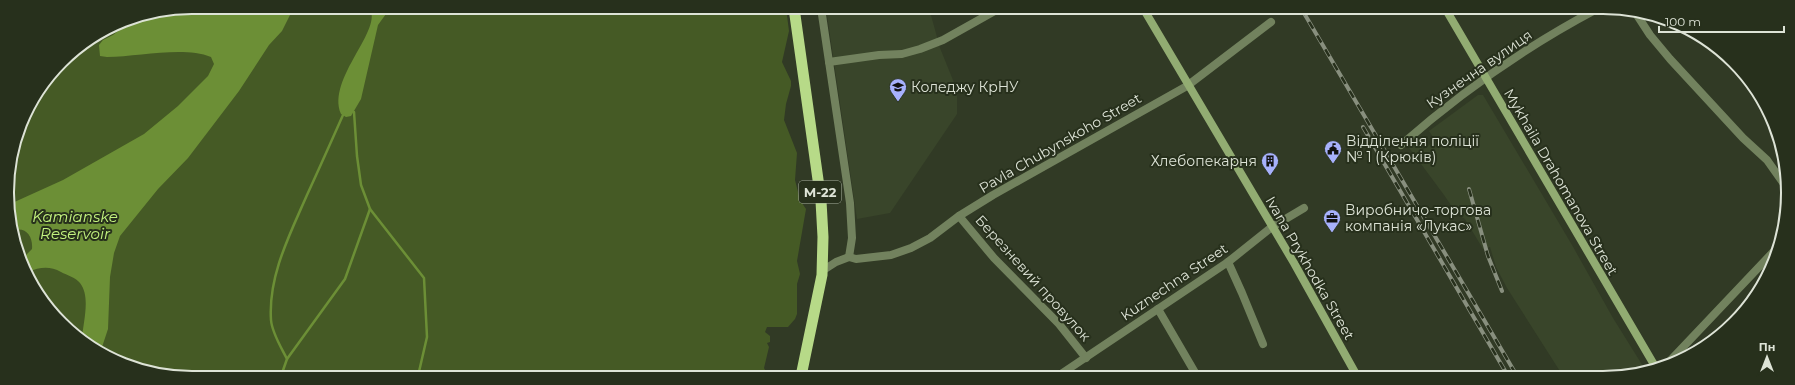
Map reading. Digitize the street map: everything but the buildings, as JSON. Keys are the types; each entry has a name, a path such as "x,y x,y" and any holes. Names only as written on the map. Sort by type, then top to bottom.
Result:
{"highway":[{"name":"М-22","path":"795,14 822,201 822,271 814,318 802,371"}],"main road":[{"name":"Ivana Prykhodka Street","path":"1145,14 1272,227 1354,371"},
{"name":"Mykhaila Drahomanova Street","path":"1449,14 1654,364"}],"street":[{"path":"822,14 850,203 852,238 850,257 836,262 822,271"},
{"path":"829,62 879,55 902,54 920,49 943,40 989,14"},
{"name":"Кузнечна вулиця","path":"1401,145 1424,125 1486,78 1586,14"},
{"path":"1639,17 1670,59 1743,138 1766,160 1781,180"},
{"name":"Pavla Chubynskoho Street","path":"850,257 856,259 891,255 930,238 959,216 1073,149 1187,86 1271,22"},
{"name":"Kuznechna Street","path":"1066,371 1228,262 1272,227 1304,208"},
{"name":"Березневий провулок","path":"959,216 969,226 994,258 1059,324 1086,358"},
{"path":"1674,356 1769,256"},
{"path":"1228,262 1263,344"},
{"path":"1158,309 1194,371"}],"shaded area":[{"path":"181,14 787,14 789,31 782,62 791,81 791,86 786,104 784,120 797,153 795,180 800,200 806,209 797,261 800,274 797,284 797,314 795,319 788,327 767,327 765,332 770,336 770,342 767,343 769,347 764,368 766,371 181,371 158,368 135,362 103,347 75,327 58,310 44,292 32,271 20,239 14,204 14,181 17,158 23,135 32,114 44,93 58,75 75,58 93,44 114,32 135,23 158,17"},
{"name":"Коледжу КрНУ","path":"827,14 931,14 940,48 957,90 957,114 890,213 857,219"},
{"path":"1478,95 1483,95 1572,245 1613,318 1643,366 1614,371 1560,371 1507,288 1496,267 1490,247 1483,249 1465,219 1457,214 1407,145 1413,139 1423,150 1435,140 1429,131"}],"water":[{"name":"Kamianske Reservoir","path":"181,14 290,14 282,31 269,45 239,91 188,158 158,189 120,236 114,253 110,277 108,329 102,346 83,333 86,302 80,283 57,270 41,268 32,271 26,256 32,249 30,237 26,232 18,229 14,202 63,180 144,134 178,106 208,76 214,64 211,57 187,52 119,57 100,56 99,45 103,40 120,30 135,23 158,17"},
{"path":"371,14 386,14 378,25 361,99 351,116 346,117 341,114 339,100 341,85 347,70 369,28"}],"waterway":[{"path":"354,112 357,156 361,185 370,209 424,278 427,337 419,371"},
{"path":"283,371 287,359 275,335 271,320 273,287 287,240 343,115"},
{"path":"287,359 345,279 370,209"}],"railway":[{"path":"1305,14 1514,371"},
{"path":"1363,127 1505,371"},
{"path":"1469,189 1488,256 1502,291"}],"place":[{"name":"Коледжу КрНУ","path":"898,102"},
{"name":"Відділення поліції № 1 (Крюків)","path":"1333,164"},
{"name":"Хлебопекарня","path":"1270,176"},
{"name":"Виробничо-торгова компанія «Лукас»","path":"1332,233"}]}
